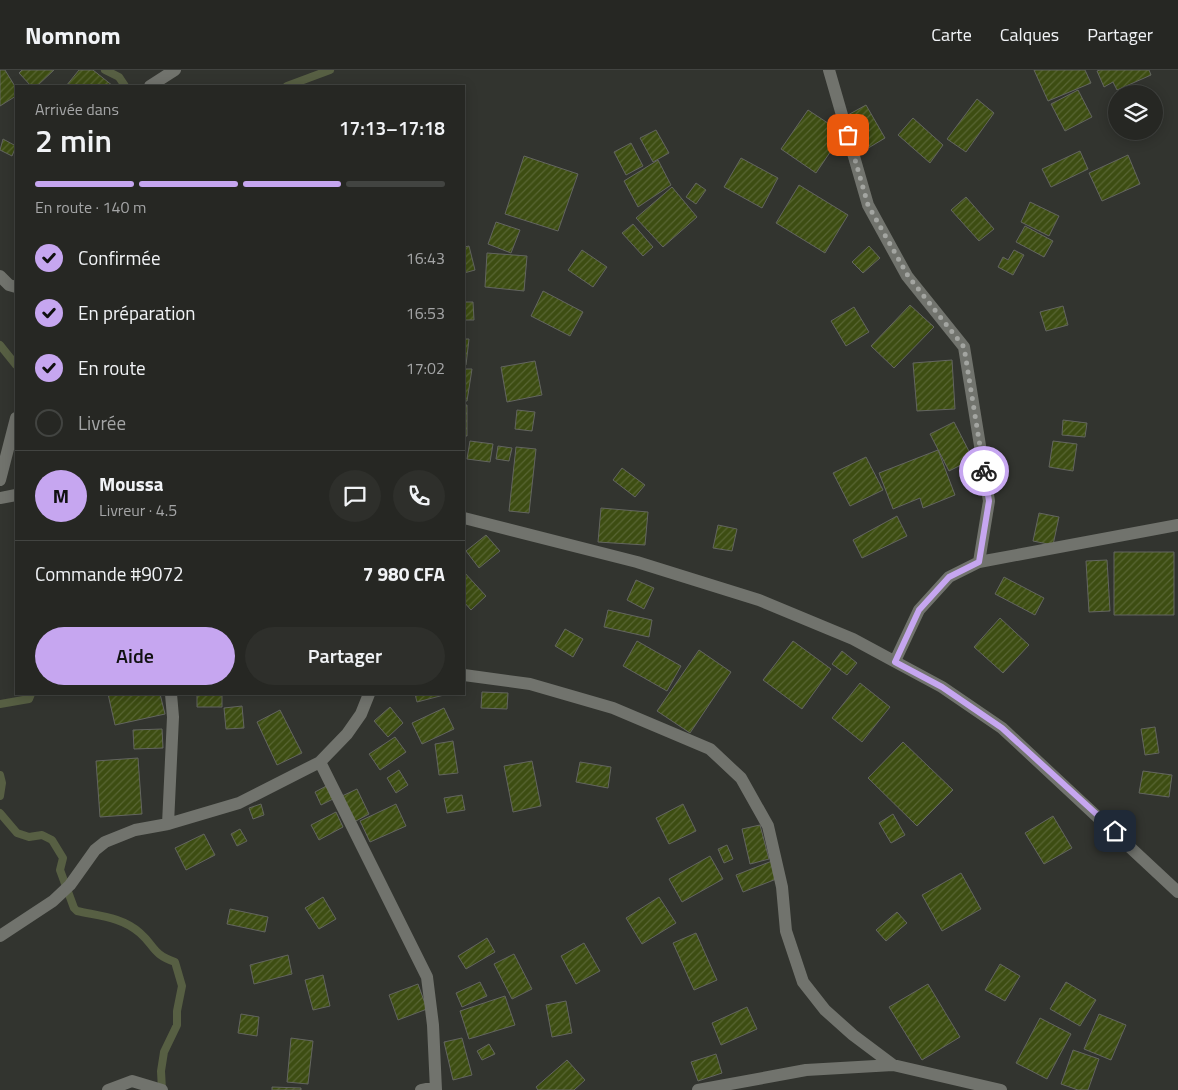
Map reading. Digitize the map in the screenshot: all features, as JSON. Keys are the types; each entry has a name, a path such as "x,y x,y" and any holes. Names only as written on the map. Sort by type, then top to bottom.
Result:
{"street":[{"path":"152,85 175,70"},
{"path":"829,70 868,205 908,276 964,347 989,501 979,562"},
{"path":"0,276 9,285 15,287"},
{"path":"0,480 15,422"},
{"path":"0,498 15,495"},
{"path":"465,518 637,562 759,600 853,639 942,687 1002,728 1178,892"},
{"path":"895,662 919,610 949,577 979,562 1178,525"},
{"path":"465,675 530,684 613,708 710,749 741,778 768,826 782,887 786,931 803,982 825,1010 853,1035 893,1065"},
{"path":"168,824 174,717 171,695"},
{"path":"0,936 53,902 70,885 95,850 105,842 135,830 168,824 239,803 320,762 347,734 361,714 369,695"},
{"path":"320,762 427,978 433,1025 435,1088 422,1090"},
{"path":"698,1090 806,1070 893,1065 1001,1090"},
{"path":"108,1090 132,1081 158,1089"}],"building":[{"path":"0,70 5,70 15,86 15,97 0,106"},
{"path":"22,70 54,70 38,85 30,85 19,73"},
{"path":"79,70 93,70 112,85 67,85"},
{"path":"1034,70 1085,70 1091,83 1048,101"},
{"path":"1149,70 1151,75 1128,85 1114,85 1113,82 1104,87 1097,71"},
{"path":"1078,90 1092,117 1065,131 1051,104"},
{"path":"977,99 994,113 966,152 947,139"},
{"path":"866,105 885,138 865,150 846,116"},
{"path":"808,110 843,133 816,173 781,149"},
{"path":"913,118 943,145 930,163 898,135"},
{"path":"656,130 669,153 653,162 640,138"},
{"path":"3,139 15,145 12,156 0,150"},
{"path":"631,143 643,166 626,175 614,152"},
{"path":"1080,151 1088,169 1051,187 1042,169"},
{"path":"1128,155 1140,184 1102,201 1089,173"},
{"path":"524,156 578,174 558,231 505,214"},
{"path":"741,158 778,178 762,208 724,187"},
{"path":"658,160 671,185 638,207 624,181"},
{"path":"696,183 706,190 696,204 686,197"},
{"path":"799,185 848,215 825,253 776,223"},
{"path":"672,187 697,217 663,247 636,218"},
{"path":"966,197 994,229 979,241 951,210"},
{"path":"1030,202 1059,216 1049,236 1021,222"},
{"path":"496,222 520,230 511,253 488,244"},
{"path":"633,224 653,247 643,256 622,233"},
{"path":"1025,226 1053,241 1044,257 1016,242"},
{"path":"469,246 475,270 465,273 465,247"},
{"path":"869,246 880,258 863,273 852,262"},
{"path":"582,250 607,267 593,287 568,270"},
{"path":"1014,250 1024,255 1013,275 998,267 1003,257 1008,260"},
{"path":"487,253 527,256 524,291 485,287"},
{"path":"543,291 583,312 570,336 531,316"},
{"path":"465,302 473,302 474,320 465,320"},
{"path":"910,305 934,327 894,368 871,346"},
{"path":"1063,306 1068,325 1046,331 1040,312"},
{"path":"854,307 869,332 846,346 831,321"},
{"path":"465,339 469,339 466,365"},
{"path":"952,360 955,409 917,411 913,363"},
{"path":"535,361 542,395 507,402 501,367"},
{"path":"465,369 472,369 467,401 465,401"},
{"path":"465,405 467,405 467,436 465,436"},
{"path":"517,410 535,412 532,431 515,429"},
{"path":"1063,420 1087,423 1085,437 1062,435"},
{"path":"954,422 973,459 949,471 930,434"},
{"path":"470,441 493,444 490,462 467,459"},
{"path":"1053,441 1077,444 1073,471 1049,467"},
{"path":"498,446 512,448 509,461 496,459"},
{"path":"516,447 536,449 529,513 509,511"},
{"path":"938,450 955,495 923,508 920,498 893,509 879,473"},
{"path":"866,457 883,490 850,506 833,473"},
{"path":"622,468 645,485 635,497 613,480"},
{"path":"601,508 648,512 645,545 598,542"},
{"path":"1039,513 1059,517 1053,545 1033,541"},
{"path":"897,516 907,536 862,558 853,540"},
{"path":"718,525 737,529 732,551 713,548"},
{"path":"486,535 500,551 479,568 466,551"},
{"path":"1114,552 1174,552 1174,615 1114,615"},
{"path":"1107,560 1110,611 1089,612 1086,561"},
{"path":"465,573 486,596 471,610 465,603"},
{"path":"1004,577 1044,598 1035,615 995,594"},
{"path":"636,580 654,588 644,609 627,600"},
{"path":"608,610 652,620 649,637 604,627"},
{"path":"1000,618 1029,645 1003,673 974,647"},
{"path":"565,629 583,639 573,657 555,646"},
{"path":"637,641 681,666 667,691 623,666"},
{"path":"793,641 831,669 802,709 763,680"},
{"path":"699,650 731,672 690,733 657,711"},
{"path":"842,651 857,663 847,675 832,664"},
{"path":"860,683 890,707 862,742 832,718"},
{"path":"482,692 508,693 507,709 481,708"},
{"path":"108,695 160,695 165,714 115,725"},
{"path":"197,695 222,695 222,707 197,707"},
{"path":"415,695 444,695 417,702"},
{"path":"242,706 244,728 226,729 224,708"},
{"path":"390,707 403,723 388,737 374,721"},
{"path":"444,708 454,729 422,744 412,723"},
{"path":"280,710 302,753 277,765 257,722"},
{"path":"1155,727 1159,753 1145,755 1141,729"},
{"path":"162,729 163,748 134,749 133,730"},
{"path":"395,737 406,752 380,770 369,754"},
{"path":"453,741 458,773 439,775 435,744"},
{"path":"903,742 953,790 917,826 868,778"},
{"path":"138,758 142,814 100,817 96,761"},
{"path":"532,761 541,806 513,812 504,766"},
{"path":"580,762 611,767 608,788 576,782"},
{"path":"399,770 408,785 396,793 387,778"},
{"path":"1143,771 1172,775 1169,797 1139,793"},
{"path":"330,784 337,797 321,805 315,792"},
{"path":"357,789 369,814 354,822 342,796"},
{"path":"462,795 465,810 447,813 444,798"},
{"path":"261,804 264,815 253,819 249,808"},
{"path":"396,804 406,826 370,842 360,821"},
{"path":"683,804 696,831 669,844 656,818"},
{"path":"336,812 343,827 319,840 311,825"},
{"path":"893,814 905,835 891,843 879,823"},
{"path":"1053,816 1072,848 1044,864 1025,833"},
{"path":"760,825 769,859 750,864 742,829"},
{"path":"240,829 247,841 237,846 231,834"},
{"path":"204,834 215,855 186,870 175,848"},
{"path":"727,845 733,859 724,863 718,849"},
{"path":"710,856 723,879 682,902 669,879"},
{"path":"772,861 779,878 743,892 736,875"},
{"path":"961,873 981,909 942,931 922,895"},
{"path":"323,897 336,919 319,929 305,908"},
{"path":"659,897 676,923 642,944 626,918"},
{"path":"230,909 268,917 265,932 227,924"},
{"path":"897,912 907,923 886,941 876,930"},
{"path":"696,933 717,980 694,990 673,943"},
{"path":"487,938 495,952 466,969 458,956"},
{"path":"584,943 600,971 576,984 561,956"},
{"path":"514,954 532,989 512,999 494,964"},
{"path":"288,955 292,974 254,984 250,965"},
{"path":"1000,964 1020,976 1005,1001 985,990"},
{"path":"323,975 330,1006 313,1010 305,980"},
{"path":"480,982 487,996 462,1007 456,993"},
{"path":"1066,982 1096,1000 1080,1026 1050,1009"},
{"path":"418,984 427,1009 398,1020 389,995"},
{"path":"928,984 960,1037 922,1060 889,1007"},
{"path":"505,996 515,1025 469,1039 460,1011"},
{"path":"566,1001 572,1033 552,1037 546,1005"},
{"path":"747,1007 757,1029 721,1045 712,1023"},
{"path":"241,1014 259,1017 257,1036 238,1033"},
{"path":"1099,1014 1126,1025 1111,1060 1084,1049"},
{"path":"1040,1018 1071,1034 1047,1079 1016,1063"},
{"path":"291,1038 313,1041 308,1084 287,1082"},
{"path":"462,1038 472,1075 453,1080 444,1042"},
{"path":"489,1044 495,1054 482,1060 477,1051"},
{"path":"1073,1050 1099,1059 1088,1090 1078,1090 1061,1084"},
{"path":"716,1054 722,1073 698,1081 691,1062"},
{"path":"567,1060 585,1080 574,1090 538,1090 536,1087"},
{"path":"272,1087 301,1088 301,1090 272,1090"}],"waterway":[{"path":"105,70 119,77 124,85"},
{"path":"290,85 330,70"},
{"path":"0,345 15,364"},
{"path":"0,704 29,699 31,695"},
{"path":"0,775 2,783 0,796"},
{"path":"0,813 17,833 29,837 42,835 52,840 63,858 60,870 74,908 77,911 118,920 126,924 140,933 158,953 175,962 182,986 177,1011 177,1025 164,1052 161,1071 162,1090"}],"way so far":[{"path":"848,135 868,205 908,276 964,347 984,471"}],"route":[{"path":"984,471 989,501 979,562 949,577 919,610 895,662 942,687 1002,728 1115,831"}]}
